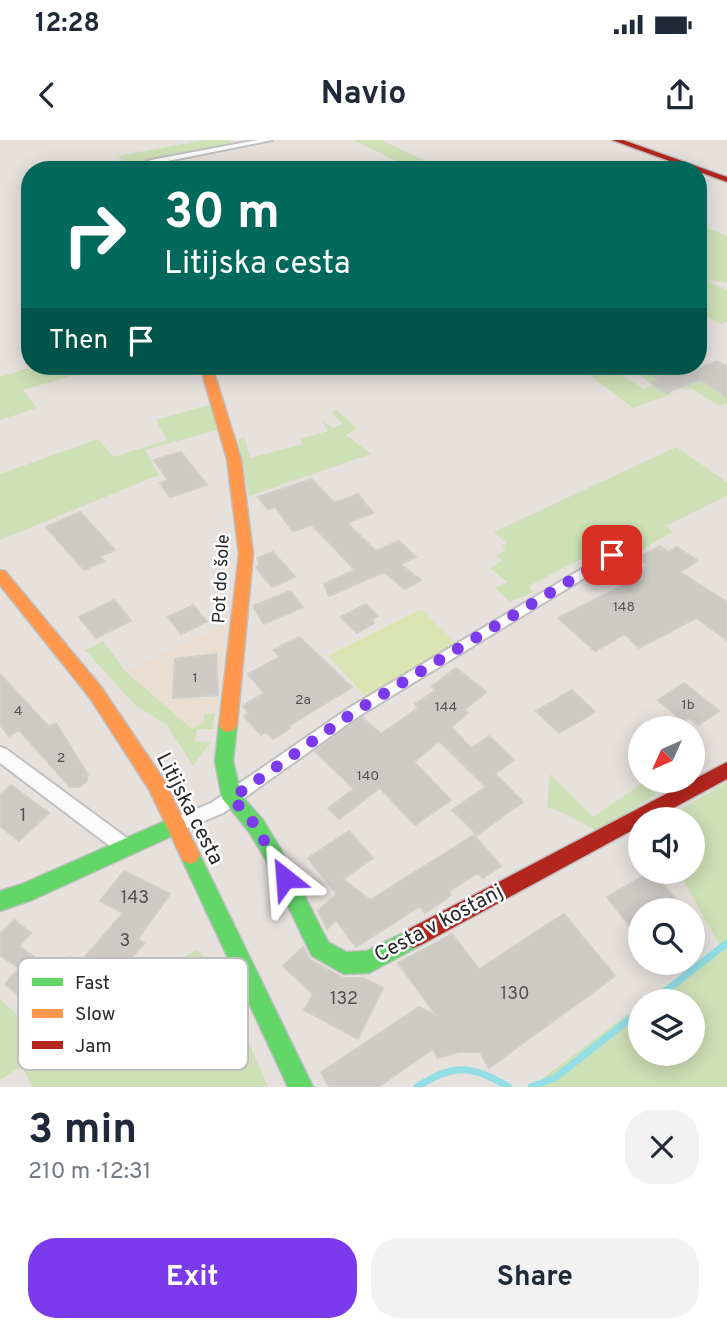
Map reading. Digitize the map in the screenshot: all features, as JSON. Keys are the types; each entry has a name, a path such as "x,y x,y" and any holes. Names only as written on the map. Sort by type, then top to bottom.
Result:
{"street":[{"path":"156,161 270,140"},
{"path":"616,140 674,161"},
{"path":"707,173 727,180"},
{"name":"Pot do šole","path":"209,375 234,458 246,554 224,761 232,798"},
{"path":"0,901 232,798 354,712 612,555"},
{"name":"Litijska cesta","path":"0,575 108,711 151,776 239,958"},
{"path":"0,754 125,847"},
{"name":"Cesta v kostanj","path":"232,798 256,826 273,854 320,949 344,962 369,962 727,770"},
{"name":"Litijska cesta","path":"248,977 300,1087"}],"shaded area":[{"path":"230,622 215,714 205,714 204,722 192,729 126,672"}],"green space":[{"path":"204,140 232,140 229,141 235,146 162,161 122,161 118,156"},
{"path":"353,140 381,140 426,161 396,161"},
{"path":"707,228 727,236 727,283 714,280 709,282 727,291 727,322 720,324 707,317"},
{"path":"21,371 21,375 76,375 23,390 37,408 0,420 0,377"},
{"path":"590,375 621,375 644,389 654,385 639,375 696,375 727,394 727,403 720,406 690,388 685,390 673,382 656,384 672,394 633,408"},
{"path":"219,402 228,427 145,450 159,475 0,540 0,474 98,439 114,457 167,440 156,420"},
{"path":"337,410 357,429 346,435 371,454 249,496 238,439 244,437 250,458 303,444 300,439 328,431 322,421 333,428 343,424 331,412"},
{"path":"676,447 727,482 727,496 666,526 673,532 630,556 612,543 529,586 533,592 510,602 495,588 507,582 490,568 503,560 496,556 506,550 502,546 506,543 494,532"},
{"path":"421,609 456,643 365,696 328,656"},
{"path":"103,641 126,672 192,729 204,722 204,714 215,714 213,729 197,729 195,741 211,742 193,766 167,725 136,706 85,650"},
{"path":"550,774 593,817 628,793 656,794 636,807 628,807 628,812 595,830 547,807"},
{"path":"727,782 727,1087 531,1087 628,1014 628,1066 705,1066 705,989 662,989 681,975 705,975 705,957 720,946 705,919 705,898 693,898 686,884 705,884 705,807 684,807"},
{"path":"197,949 205,958 183,958"},
{"path":"0,999 18,1016 18,1069 0,1080"},
{"path":"248,1040 268,1087 32,1087 24,1070 248,1070"}],"building":[{"path":"717,361 727,367 727,397 700,380 666,393 651,383 659,380 654,377 660,375 707,375 707,365"},
{"path":"181,452 207,485 170,497 160,483 168,480 154,460"},
{"path":"312,479 334,503 358,494 373,513 347,523 376,551 399,541 416,557 400,564 421,580 405,589 384,572 329,596 324,584 355,570 312,525 293,531 275,507 268,509 258,497"},
{"path":"80,512 115,550 100,556 104,561 84,570 46,527"},
{"path":"660,546 668,552 677,547 698,561 680,572 727,602 727,640 696,618 639,648 625,634 595,651 558,618 626,584 616,574 648,566 638,558"},
{"path":"273,552 295,577 272,587 256,568 259,565 257,558"},
{"path":"290,591 303,607 264,624 253,606"},
{"path":"114,600 131,621 96,638 79,617"},
{"path":"366,604 378,616 371,620 374,623 357,633 341,617"},
{"path":"193,605 207,622 181,634 168,617"},
{"path":"299,637 352,687 273,739 266,732 261,735 244,716 249,713 243,706 264,693 248,674 280,657 273,650"},
{"path":"216,654 218,695 173,698 175,659"},
{"path":"456,668 486,692 464,710 468,713 451,727 471,748 489,736 514,760 495,774 523,802 477,835 452,810 486,787 439,741 414,762 451,800 415,825 380,788 339,819 328,808 354,789 315,751 362,717 381,734 418,708 415,704 436,690 432,686"},
{"path":"0,674 49,727 56,723 88,775 86,782 79,787 70,787 19,730 9,736 0,725"},
{"path":"684,683 719,711 705,720 705,716 677,716 658,700"},
{"path":"572,690 595,712 559,733 536,711"},
{"path":"11,785 49,813 19,841 0,826 0,795"},
{"path":"349,831 373,858 343,879 370,900 474,835 501,866 483,878 477,873 448,892 451,895 425,913 420,906 356,947 336,920 327,929 318,911 337,894 308,858"},
{"path":"124,871 170,894 138,939 144,943 132,958 84,958 123,913 100,901"},
{"path":"630,884 662,884 675,898 628,898 628,924 607,897"},
{"path":"564,914 615,976 489,1068 480,1052 459,1052 438,1058 433,1049 378,1087 329,1087 321,1072 419,1007 437,1016 398,963 452,934 479,969"},
{"path":"14,920 31,933 19,946 35,958 18,958 18,967 0,955 0,934"},
{"path":"303,947 310,960 343,978 363,978 383,988 358,1039 304,1010 313,994 283,966"},
{"path":"18,969 18,994 5,984"}],"waterway":[{"path":"668,989 727,943"},
{"path":"531,1087 555,1078 628,1020"},
{"path":"417,1087 442,1074 463,1070 484,1074 509,1087"}],"traffic: fast":[{"path":"228,725 224,761 232,798 256,826 273,854 320,949 344,963 369,962 413,938"},
{"path":"0,901 25,893 176,825"},
{"path":"190,855 239,958"},
{"path":"248,976 301,1087"}],"traffic: slow":[{"path":"209,375 234,459 246,554 228,725"},
{"path":"0,575 96,693 157,786 190,855"}],"traffic: jam":[{"path":"616,140 674,161"},
{"path":"707,173 727,180"},
{"path":"413,938 727,770"}],"route":[{"path":"285,878 256,826 232,798 354,712 612,555"}]}
